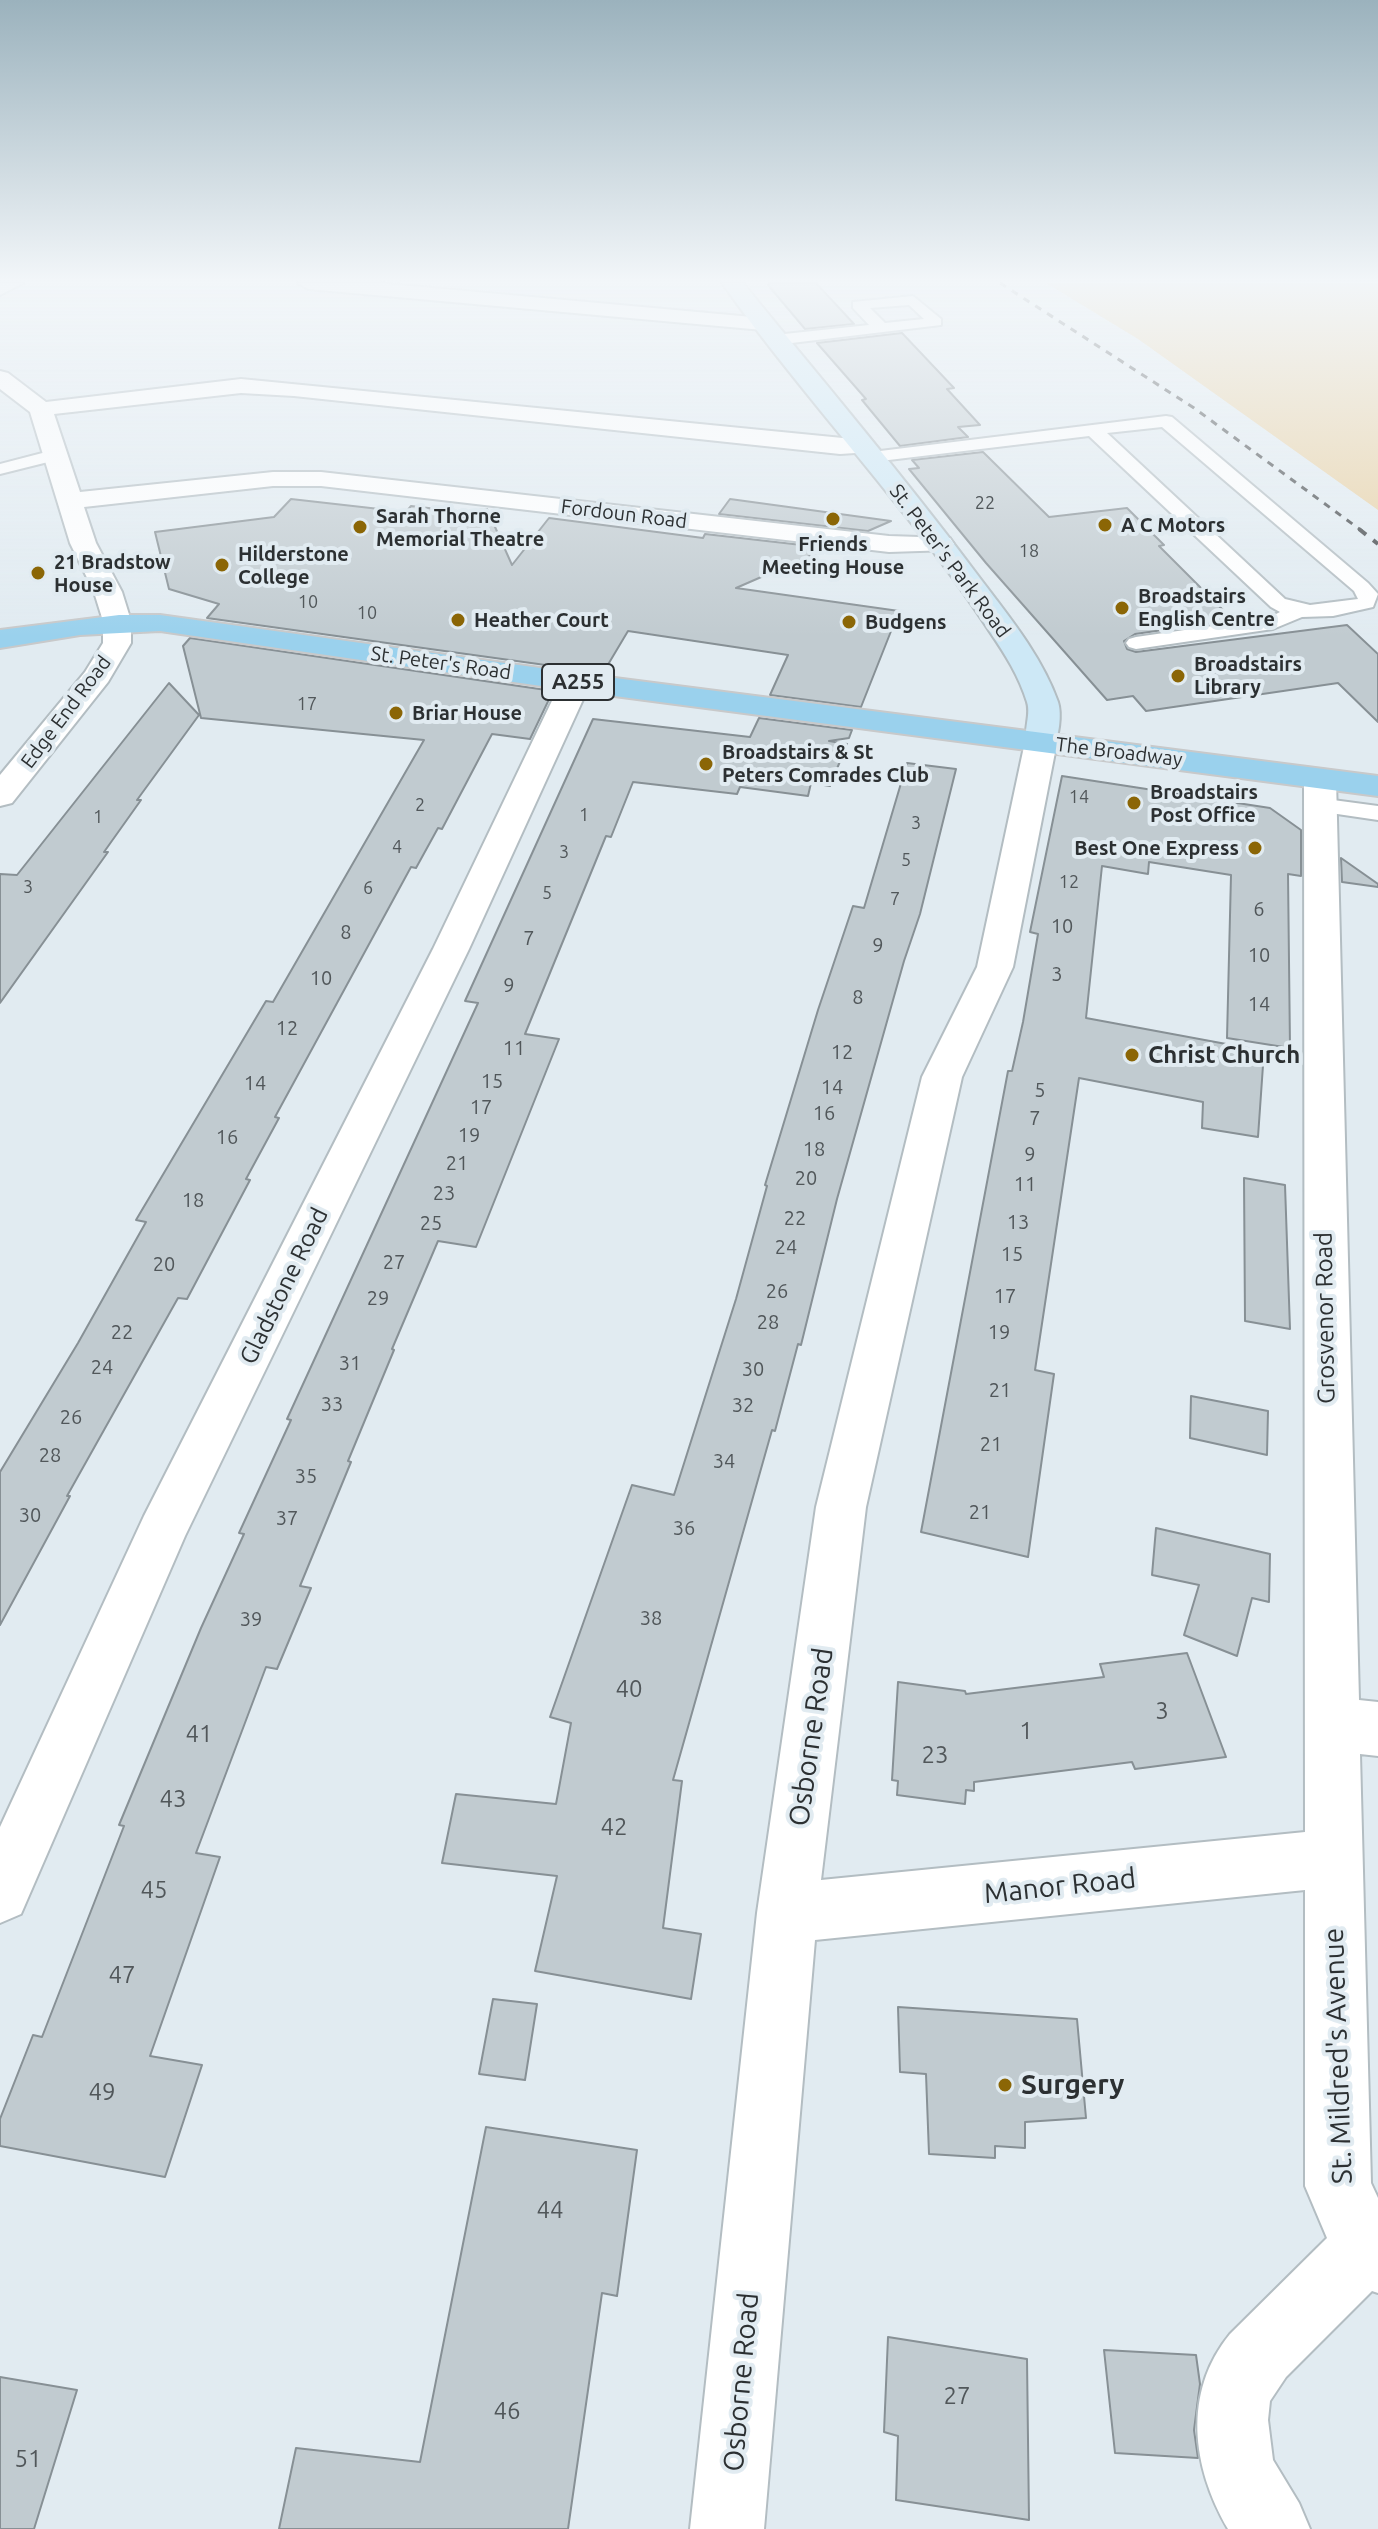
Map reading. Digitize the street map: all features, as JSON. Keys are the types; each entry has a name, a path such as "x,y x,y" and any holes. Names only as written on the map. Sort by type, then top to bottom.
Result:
{"main road":[{"name":"St. Peter's Park Road","path":"825,401 941,544 1001,626 1037,687 1044,705 1041,742"},
{"name":"A255","path":"0,639 74,625 117,621"},
{"name":"St. Peter's Road","path":"117,621 160,623 576,682 1041,742"},
{"name":"The Broadway","path":"1041,742 1319,792 1378,786"}],"street":[{"path":"30,401 41,409 83,543 108,592 117,621"},
{"path":"41,409 110,401"},
{"path":"407,401 867,452"},
{"name":"Fordoun Road","path":"68,501 273,479 321,479 889,544 941,544"},
{"name":"Edge End Road","path":"0,796 98,676 117,643 117,621"},
{"name":"Gladstone Road","path":"0,1893 162,1532 451,949 576,682"},
{"name":"The Broadway","path":"995,967 1041,742"},
{"name":"Grosvenor Road","path":"1319,792 1354,1726 1333,1858"},
{"name":"Osborne Road","path":"727,2529 787,1913 841,1507 942,1077 995,967"},
{"name":"Manor Road","path":"787,1913 1333,1858"},
{"name":"St. Mildred's Avenue","path":"1273,2529 1255,2508 1236,2463 1231,2419 1240,2380 1261,2353 1372,2254 1338,2186 1333,1858"}],"lane":[{"path":"867,452 1094,431 1166,421 1369,596 1366,603 1298,611 1273,623 1136,643"},
{"path":"1094,431 1278,603 1298,611"},
{"path":"0,469 54,455"},
{"path":"1319,792 1378,813"}],"shaded area":[{"path":"1225,401 1378,401 1378,510"}],"building":[{"path":"863,401 958,401 980,425 958,427 968,437 900,446"},
{"path":"983,452 1049,517 1127,508 1164,545 1159,546 1233,620 1135,634 1124,641 1127,649 1136,652 1347,625 1378,654 1378,722 1338,683 1146,711 1133,696 1107,700 986,563 909,469 919,468 912,460"},
{"path":"291,499 406,512 411,506 463,512 487,509 512,565 549,518 703,538 705,534 828,548 736,588 899,611 861,707 770,695 788,655 628,631 603,673 207,618 219,604 169,589 155,532 274,517"},
{"path":"730,499 891,521 868,531 719,514"},
{"path":"190,638 553,691 530,739 492,734 442,829 438,828 416,868 411,867 275,1117 279,1118 246,1179 250,1180 187,1299 178,1298 67,1496 70,1496 0,1625 0,1472 146,1222 136,1220 266,1001 273,1002 424,740 201,718 183,646"},
{"path":"169,683 199,715 137,800 141,800 104,852 108,852 0,1003 0,874 17,875"},
{"path":"759,718 852,730 849,738 829,741 847,744 830,786 811,783 808,796 740,787 737,794 633,782 611,837 606,836 525,1034 559,1039 476,1247 438,1241 392,1349 348,1461 351,1462 300,1586 311,1588 277,1669 266,1667 196,1853 220,1857 150,2056 202,2065 165,2177 0,2146 0,2119 33,2035 42,2037 124,1826 119,1825 201,1628 244,1534 239,1533 291,1420 287,1419 478,1003 465,1001 593,719 750,737"},
{"path":"907,763 956,769 920,914 837,1199 801,1345 798,1344 775,1431 772,1430 673,1780 682,1781 663,1928 701,1934 691,1999 535,1971 557,1876 442,1863 456,1794 556,1804 571,1723 550,1717 632,1485 674,1495 736,1299 765,1185 818,1010 853,906 864,908"},
{"path":"1062,776 1270,808 1301,830 1301,876 1288,874 1290,1048 1227,1038 1231,875 1149,862 1148,874 1102,866 1086,1018 1264,1051 1258,1137 1202,1128 1203,1102 1079,1078 1035,1370 1054,1374 1028,1557 921,1532 1008,1071 1012,1071 1023,1022 1038,934 1030,932"},
{"path":"1341,858 1378,884 1378,887 1342,882"},
{"path":"1244,1178 1285,1185 1290,1329 1245,1321"},
{"path":"1191,1396 1268,1411 1267,1455 1190,1438"},
{"path":"1156,1528 1270,1554 1269,1602 1252,1598 1237,1656 1184,1635 1199,1585 1152,1575"},
{"path":"1187,1653 1226,1757 1135,1769 1132,1762 974,1782 974,1791 966,1790 965,1804 897,1795 898,1781 892,1780 898,1682 965,1691 966,1694 1104,1677 1100,1664"},
{"path":"493,1999 537,2004 525,2080 479,2074"},
{"name":"Surgery","path":"898,2007 1077,2019 1086,2118 1025,2122 1025,2148 995,2146 995,2158 929,2154 926,2074 900,2072"},
{"path":"486,2127 637,2150 617,2296 602,2293 568,2529 279,2529 296,2448 420,2462"},
{"path":"888,2337 1027,2359 1029,2520 896,2500 898,2436 884,2432"},
{"path":"1104,2350 1196,2355 1200,2384 1194,2430 1198,2458 1115,2453"},
{"path":"0,2377 77,2390 34,2529 0,2529"}],"railway":[{"path":"1183,401 1362,531"},
{"path":"1359,529 1378,544"}],"place":[{"name":"Friends Meeting House","path":"833,519"},
{"name":"A C Motors","path":"1105,525"},
{"name":"Sarah Thorne Memorial Theatre","path":"360,527"},
{"name":"Hilderstone College","path":"222,565"},
{"name":"21 Bradstow House","path":"38,573"},
{"name":"Broadstairs English Centre","path":"1122,608"},
{"name":"Heather Court","path":"458,620"},
{"name":"Budgens","path":"849,622"},
{"name":"Broadstairs Library","path":"1178,676"},
{"name":"Briar House","path":"396,713"},
{"name":"Broadstairs & St Peters Comrades Club","path":"706,764"},
{"name":"Broadstairs Post Office","path":"1134,803"},
{"name":"Best One Express","path":"1255,848"},
{"name":"Christ Church","path":"1132,1055"},
{"name":"Surgery","path":"1005,2085"}]}
